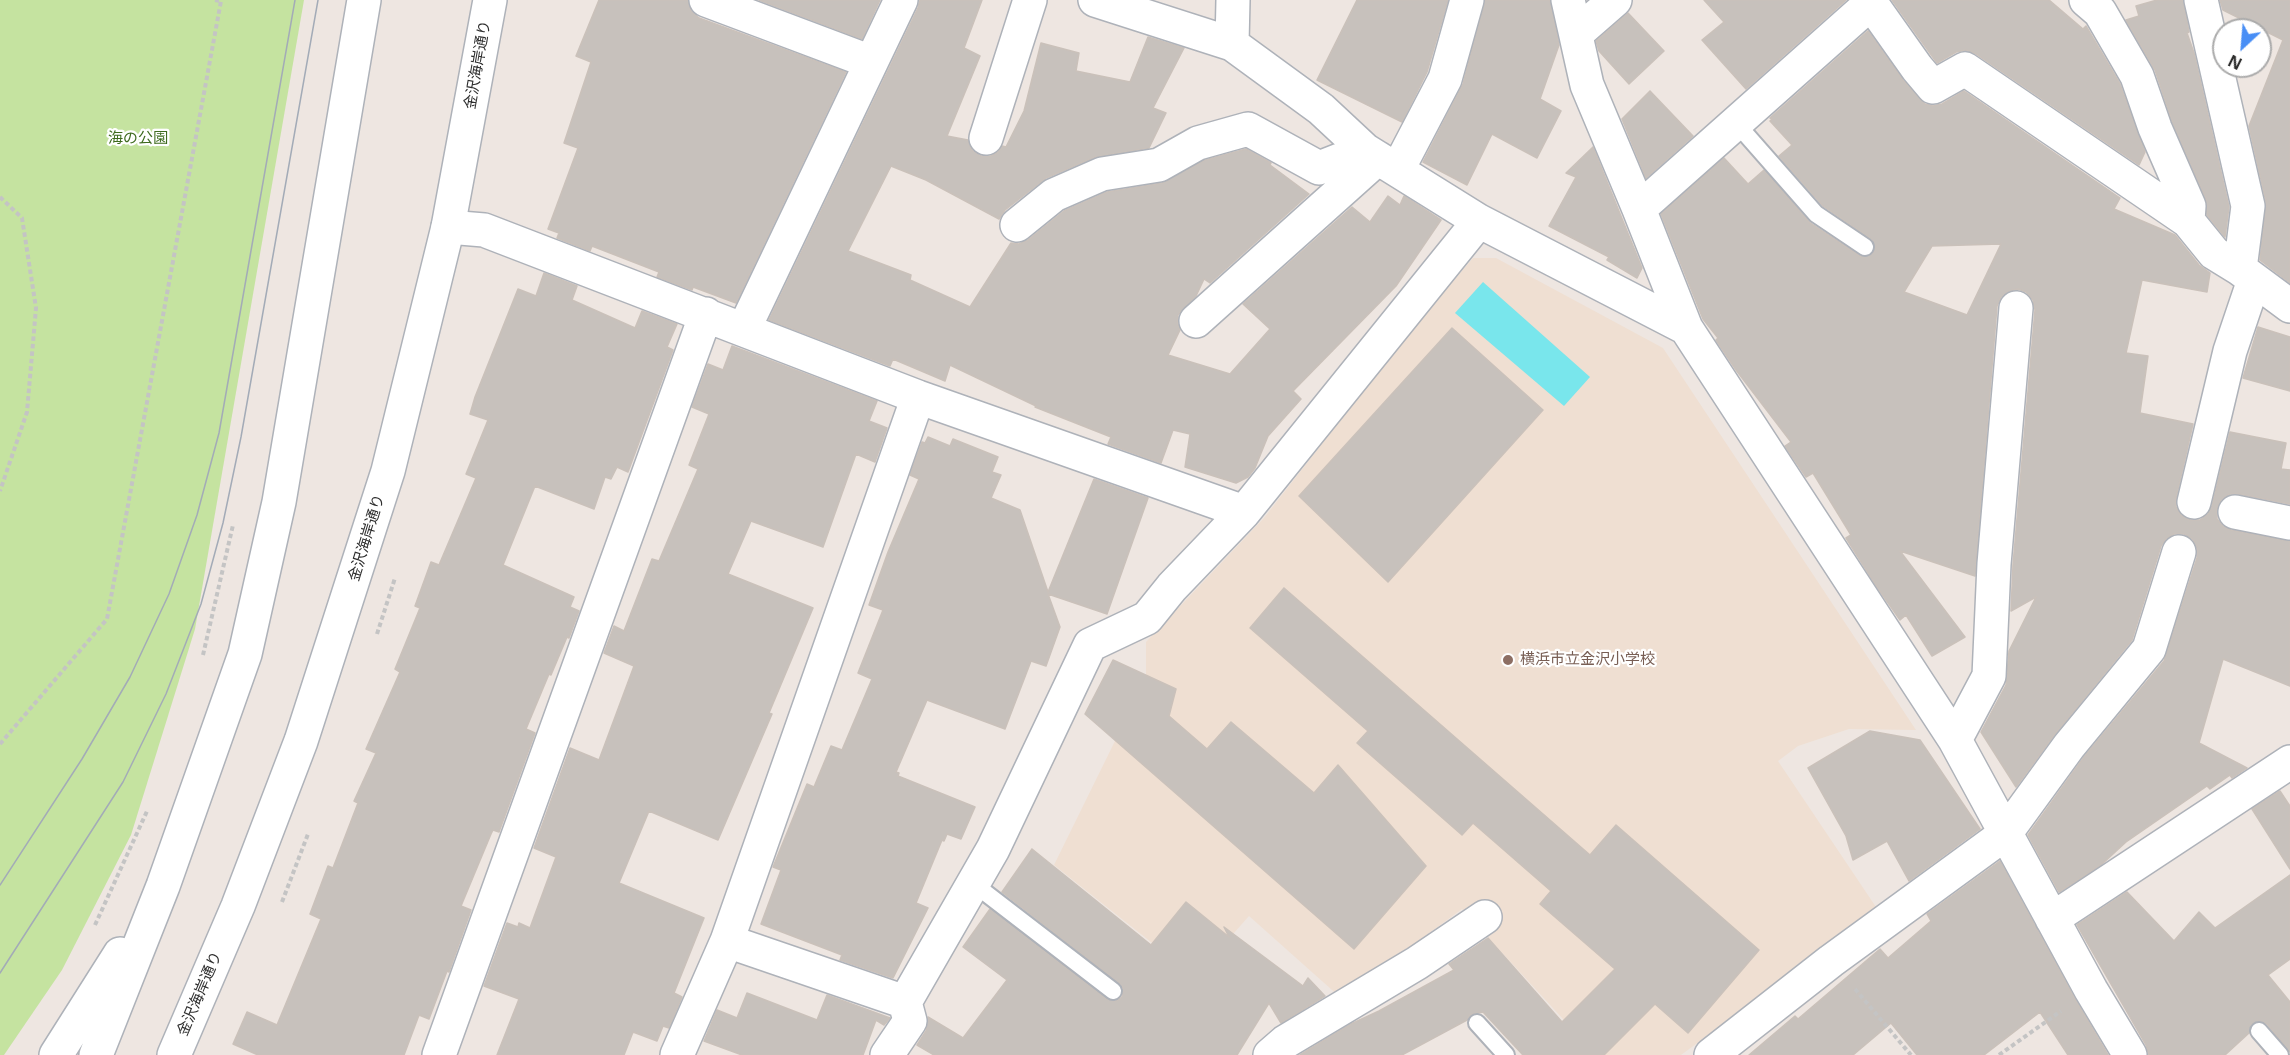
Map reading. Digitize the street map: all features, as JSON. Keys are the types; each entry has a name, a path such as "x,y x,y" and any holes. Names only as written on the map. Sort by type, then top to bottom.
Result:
{"street":[{"path":"96,1055 163,886 245,654 279,502 364,0"},
{"name":"金沢海岸通り","path":"174,1055 238,906 301,741 388,471 448,227 490,0"},
{"path":"706,0 872,62"},
{"path":"744,329 901,0"},
{"path":"986,138 1030,0"},
{"path":"1095,0 1232,44 1322,109 1380,159 1479,222 1686,328"},
{"path":"1232,44 1233,0"},
{"path":"1196,321 1380,159 1445,79 1467,0"},
{"path":"1568,0 1587,85 1686,328 1955,740 2091,990 2130,1055"},
{"path":"1576,34 1615,0"},
{"path":"2086,0 2100,12 2137,76 2155,128 2189,206 2187,220"},
{"path":"2194,502 2247,274 2248,206 2200,0"},
{"path":"1639,209 1871,3 1933,87 1965,69 2187,220 2214,253 2290,306"},
{"path":"1017,225 1054,195 1102,174 1159,165 1198,143 1248,129 1319,168 1380,159"},
{"path":"887,1055 910,1021 905,1002 993,849 1090,645 1147,618 1172,587 1244,512 1479,222"},
{"path":"448,227 484,230 918,397 1244,512"},
{"path":"1955,740 1989,676 1994,564 2016,308"},
{"path":"438,1055 706,314"},
{"path":"677,1055 727,941 918,397"},
{"path":"2235,512 2290,523"},
{"path":"1711,1055 1831,961 2005,834 2069,746 2149,649 2179,552"},
{"path":"2052,919 2290,762"},
{"path":"56,1055 163,886"},
{"path":"1270,1055 1285,1042 1417,963 1485,917"},
{"path":"727,941 905,1002"}],"lane":[{"path":"1736,123 1816,214 1865,247"},
{"path":"974,884 1113,991"},
{"path":"1477,1023 1506,1055"},
{"path":"2259,1031 2280,1055"}],"path":[{"path":"0,744 107,619 219,0"},
{"path":"0,196 22,218 36,308 27,412 0,491"},
{"path":"199,665 235,516"},
{"path":"91,936 149,807"},
{"path":"1831,961 1911,1055"},
{"path":"1999,1055 2091,990"}],"shaded area":[{"name":"横浜市立金沢小学校","path":"1473,258 1496,258 1663,348 1916,730 1849,729 1798,746 1778,761 1878,910 1681,1055 1596,1055 1462,909 1341,998 1249,916 1195,977 1054,865 1146,678 1146,642 1264,518 1403,340"}],"green space":[{"name":"海の公園","path":"0,0 304,0 195,629 131,835 62,970 4,1055 0,1055"}],"water":[{"path":"1483,282 1590,377 1564,406 1455,313"}],"building":[{"path":"599,0 688,0 691,11 699,18 846,72 736,303 657,277 659,272 592,246 590,251 557,238 559,233 548,229 578,148 564,143 591,62 576,56"},
{"path":"759,0 880,0 862,39"},
{"path":"920,0 982,0 964,48 980,56 947,136 968,140 972,150 981,156 991,156 1002,146 1006,147 1024,111 1041,43 1079,53 1076,71 1130,82 1148,37 1184,48 1153,108 1166,113 1149,148 1095,157 1046,178 1005,210 999,219 926,180 891,166 848,251 911,275 910,280 970,307 1011,243 1019,244 1028,240 1064,211 1107,192 1162,183 1205,160 1246,149 1271,163 1270,165 1309,194 1210,283 1204,279 1196,296 1178,315 1180,330 1168,355 1230,374 1270,329 1243,304 1352,207 1370,222 1388,196 1400,205 1404,196 1441,220 1396,286 1293,391 1301,399 1268,436 1255,468 1248,477 1236,483 1185,467 1190,434 1173,430 1161,463 1108,444 1111,437 1035,407 950,365 945,381 893,359 890,366 769,320"},
{"path":"1357,0 1448,0 1427,72 1402,122 1317,80"},
{"path":"1485,0 1550,0 1559,45 1540,99 1561,111 1537,158 1492,134 1467,185 1423,162 1463,84"},
{"path":"1704,0 1846,0 1746,89 1702,40 1724,22"},
{"path":"1892,0 2049,0 2083,29 2086,26 2120,84 2145,152 2139,165 1976,54 1966,50 1956,52 1937,63"},
{"path":"2157,0 2183,0 2189,32 2187,33 2194,53 2229,207 2225,237 2207,215 2206,199 2172,121 2155,70 2126,20 2139,16 2136,6"},
{"path":"2220,0 2290,0 2290,283 2260,260 2266,202 2249,126 2268,78 2272,78 2272,68 2283,40 2272,34 2272,18 2239,18 2223,10"},
{"path":"1628,13 1664,51 1629,84 1599,51 1596,41"},
{"path":"1868,31 1903,80 1925,104 1933,106 1942,104 1964,91 2120,198 2114,209 2175,235 2199,265 2210,273 2207,292 2142,280 2126,353 2148,356 2140,413 2193,424 2176,498 2176,507 2181,515 2190,520 2200,520 2208,514 2230,432 2286,443 2281,469 2290,470 2290,504 2230,494 2221,500 2217,509 2217,519 2231,530 2290,541 2290,686 2223,659 2199,743 2247,768 2232,778 2230,775 2210,789 2207,786 2126,842 2101,865 2059,892 2028,835 2084,757 2164,661 2197,558 2197,548 2193,540 2184,534 2174,534 2166,539 2161,546 2132,640 2055,734 2016,787 1981,732 2006,685 2009,651 2036,597 2011,611 2035,310 2033,300 2026,292 2018,289 2009,291 2001,297 1997,306 1975,576 1900,551 1965,637 1932,656 1906,615 1900,620 1877,587 1846,538 1851,535 1813,473 1806,477 1785,446 1791,442 1736,370 1716,340 1718,338 1703,319 1661,214 1724,158 1748,184 1764,170 1810,223 1860,256 1865,257 1873,253 1875,247 1871,239 1823,206 1779,156 1792,145 1770,121 1772,119 1770,118","holes":["2001,244 1967,315 1904,292 1932,246"]},
{"path":"1650,91 1693,136 1646,178 1622,119"},
{"path":"1593,147 1642,268 1637,278 1607,260 1609,257 1549,226 1576,177 1566,173"},
{"path":"544,273 577,286 572,300 635,328 642,311 677,324 667,347 673,350 628,472 617,467 611,479 605,477 594,509 535,486 503,565 574,597 570,607 579,611 569,638 567,637 551,675 549,674 526,729 535,733 499,832 493,830 461,906 471,910 449,972 447,971 429,1019 419,1015 404,1055 258,1055 233,1044 247,1012 277,1025 321,919 310,914 328,866 333,868 358,803 354,801 376,753 366,749 400,672 395,669 420,608 415,606 431,562 439,565 476,478 466,474 488,420 470,414 475,397 518,289 536,296"},
{"path":"2258,327 2290,337 2290,391 2243,378"},
{"path":"1452,328 1543,410 1388,582 1299,496"},
{"path":"732,346 877,401 869,421 887,428 875,462 856,454 823,547 751,521 728,574 813,608 769,713 772,714 718,840 649,811 619,883 704,918 674,993 682,997 669,1028 663,1026 657,1041 633,1032 624,1055 497,1055 519,999 484,986 507,923 518,927 519,923 530,928 556,857 534,848 570,748 599,760 634,666 604,653 614,626 624,631 652,559 659,561 698,469 689,465 709,414 692,407 708,364 723,370"},
{"path":"928,437 950,446 953,439 998,457 992,472 1001,475 991,498 1020,510 1048,592 1094,479 1148,498 1107,614 1048,594 1060,627 1046,666 1031,661 1005,729 927,700 896,772 899,773 898,776 975,807 961,839 947,834 944,841 942,840 916,903 928,908 893,978 840,960 842,955 761,924 781,870 773,867 807,784 814,787 831,746 842,750 872,679 858,673 883,610 869,605 888,552 919,479 910,475 922,442 925,443"},
{"path":"1284,588 1590,855 1616,825 1759,950 1688,1033 1655,1004 1604,1055 1523,1055 1483,1012 1470,1015 1467,1020 1402,1055 1300,1055 1351,1024 1454,970 1449,964 1488,938 1562,1022 1615,969 1540,904 1551,891 1473,823 1462,835 1357,743 1368,731 1250,628"},
{"path":"1113,660 1176,689 1169,716 1207,749 1231,722 1314,793 1338,765 1426,866 1354,949 1085,714"},
{"path":"1870,731 1920,740 1980,829 1909,881 1887,841 1853,860 1846,836 1808,768"},
{"path":"2280,791 2290,806 2290,869 2252,809"},
{"path":"1032,849 1151,945 1186,902 1229,937 1224,927 1303,986 1308,978 1325,996 1281,1023 1269,1003 1237,1055 934,1055 917,1045 926,1031 928,1017 963,1038 1007,980 963,947 990,909 1107,999 1116,1001 1122,997 1123,988 1119,983 1002,892"},
{"path":"2000,861 2108,1055 2068,1055 2040,1012 1984,1055 1917,1055 1891,1023 1853,1055 1749,1055 1795,1016 1798,1019 1880,949 1888,958 1931,921 1927,914"},
{"path":"2290,875 2290,959 2268,975 2290,1002 2290,1052 2267,1024 2258,1021 2252,1024 2249,1033 2225,1055 2149,1055 2146,1045 2077,925 2127,892 2174,941 2199,912 2215,928"},
{"path":"747,993 817,1020 827,995 890,1018 884,1025 876,1020 863,1055 742,1055 704,1041 717,1010 737,1018"}],"tram line":[{"path":"0,885 82,759 130,677 169,594 197,515 219,433 295,0"},
{"path":"0,973 123,782 166,694 201,604 223,523 241,437 318,0"}],"place":[{"name":"横浜市立金沢小学校","path":"1508,660"}]}
